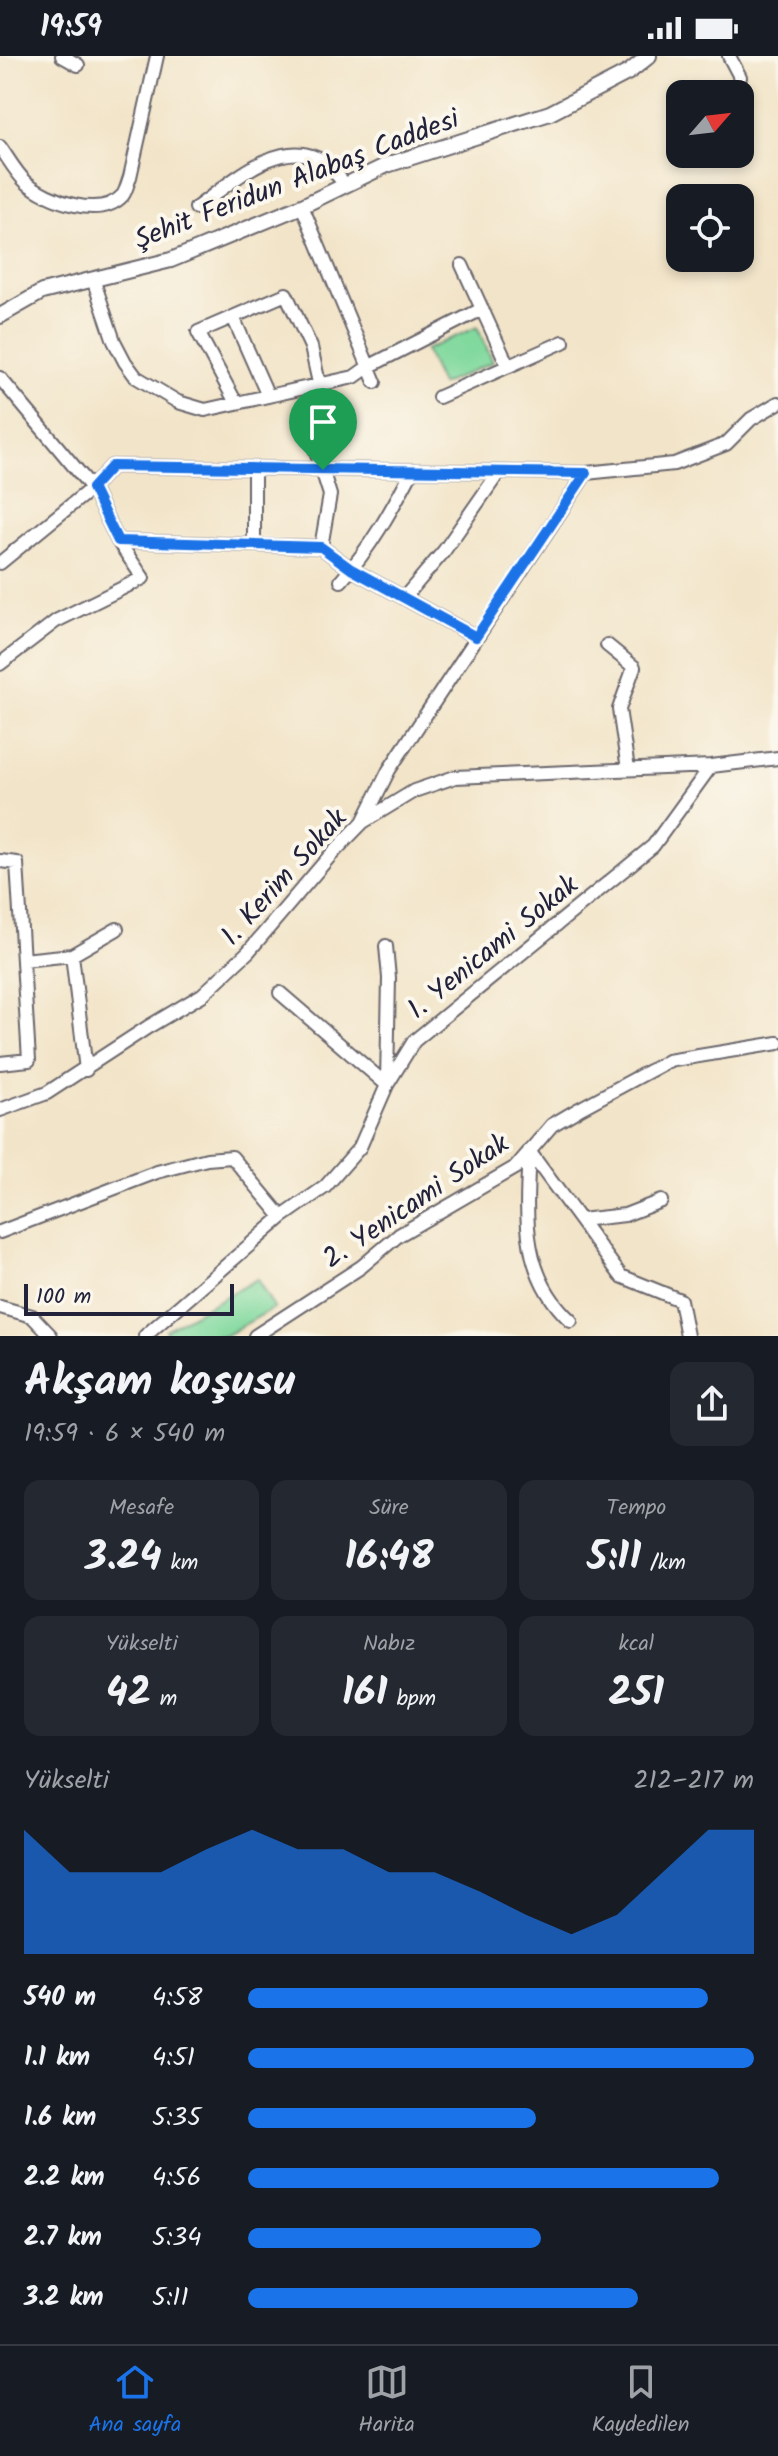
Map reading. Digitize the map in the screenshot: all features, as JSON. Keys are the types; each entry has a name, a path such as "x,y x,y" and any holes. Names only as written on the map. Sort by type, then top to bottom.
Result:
{"street":[{"path":"62,56 78,65"},
{"path":"0,147 27,182 49,194 83,208 94,209 108,204 123,195 130,177 157,56"},
{"name":"Şehit Feridun Alabaş Caddesi","path":"0,316 42,292 171,260 302,206 387,165 550,113 629,72 649,56"},
{"path":"729,56 740,77"},
{"path":"196,208 265,161 286,154 304,154 324,162 346,185"},
{"path":"302,206 375,382"},
{"path":"462,265 508,366"},
{"path":"93,279 114,341 136,377 178,402 205,410 354,377 482,309"},
{"path":"236,403 198,332 286,294 311,347 319,383 312,438 330,495 321,547"},
{"path":"233,317 268,396"},
{"path":"439,397 563,342"},
{"path":"0,378 92,488 118,541 143,578 56,621 0,664"},
{"path":"0,563 92,488 112,466 586,473 674,464 726,444 751,419 778,403"},
{"path":"254,469 254,543"},
{"path":"341,581 383,527 412,471"},
{"path":"404,598 444,551 499,472"},
{"path":"363,822 389,770 586,473"},
{"path":"118,541 321,547 351,569 476,637"},
{"path":"607,645 634,667 619,709 628,769"},
{"name":"1. Kerim Sokak","path":"0,1110 47,1093 202,995 248,952 363,822 414,791 455,777 711,766 778,758"},
{"name":"1. Yenicami Sokak","path":"145,1336 282,1217 325,1187 360,1147 387,1085 414,1041 653,846 711,766"},
{"path":"0,861 17,863 29,1060 0,1063"},
{"path":"23,960 72,955 117,929"},
{"path":"386,946 389,978 387,1085"},
{"path":"72,955 86,1070"},
{"path":"280,993 387,1085"},
{"name":"2. Yenicami Sokak","path":"255,1336 361,1267 399,1235 516,1167 552,1125 668,1061 778,1043"},
{"path":"529,1151 621,1276 680,1300 687,1336"},
{"path":"529,1151 526,1216 533,1263 554,1305 571,1321"},
{"path":"0,1232 157,1172 207,1159 232,1157 282,1217"},
{"path":"580,1220 625,1215 661,1201"},
{"path":"0,1307 32,1316 48,1333"}],"green space":[{"path":"477,327 493,362 441,385 425,350"},
{"path":"257,1279 274,1308 224,1336 168,1336 165,1330"}],"route":[{"path":"112,466 323,470 586,473 476,637 351,569 321,547 118,541 92,488 112,466"}]}
